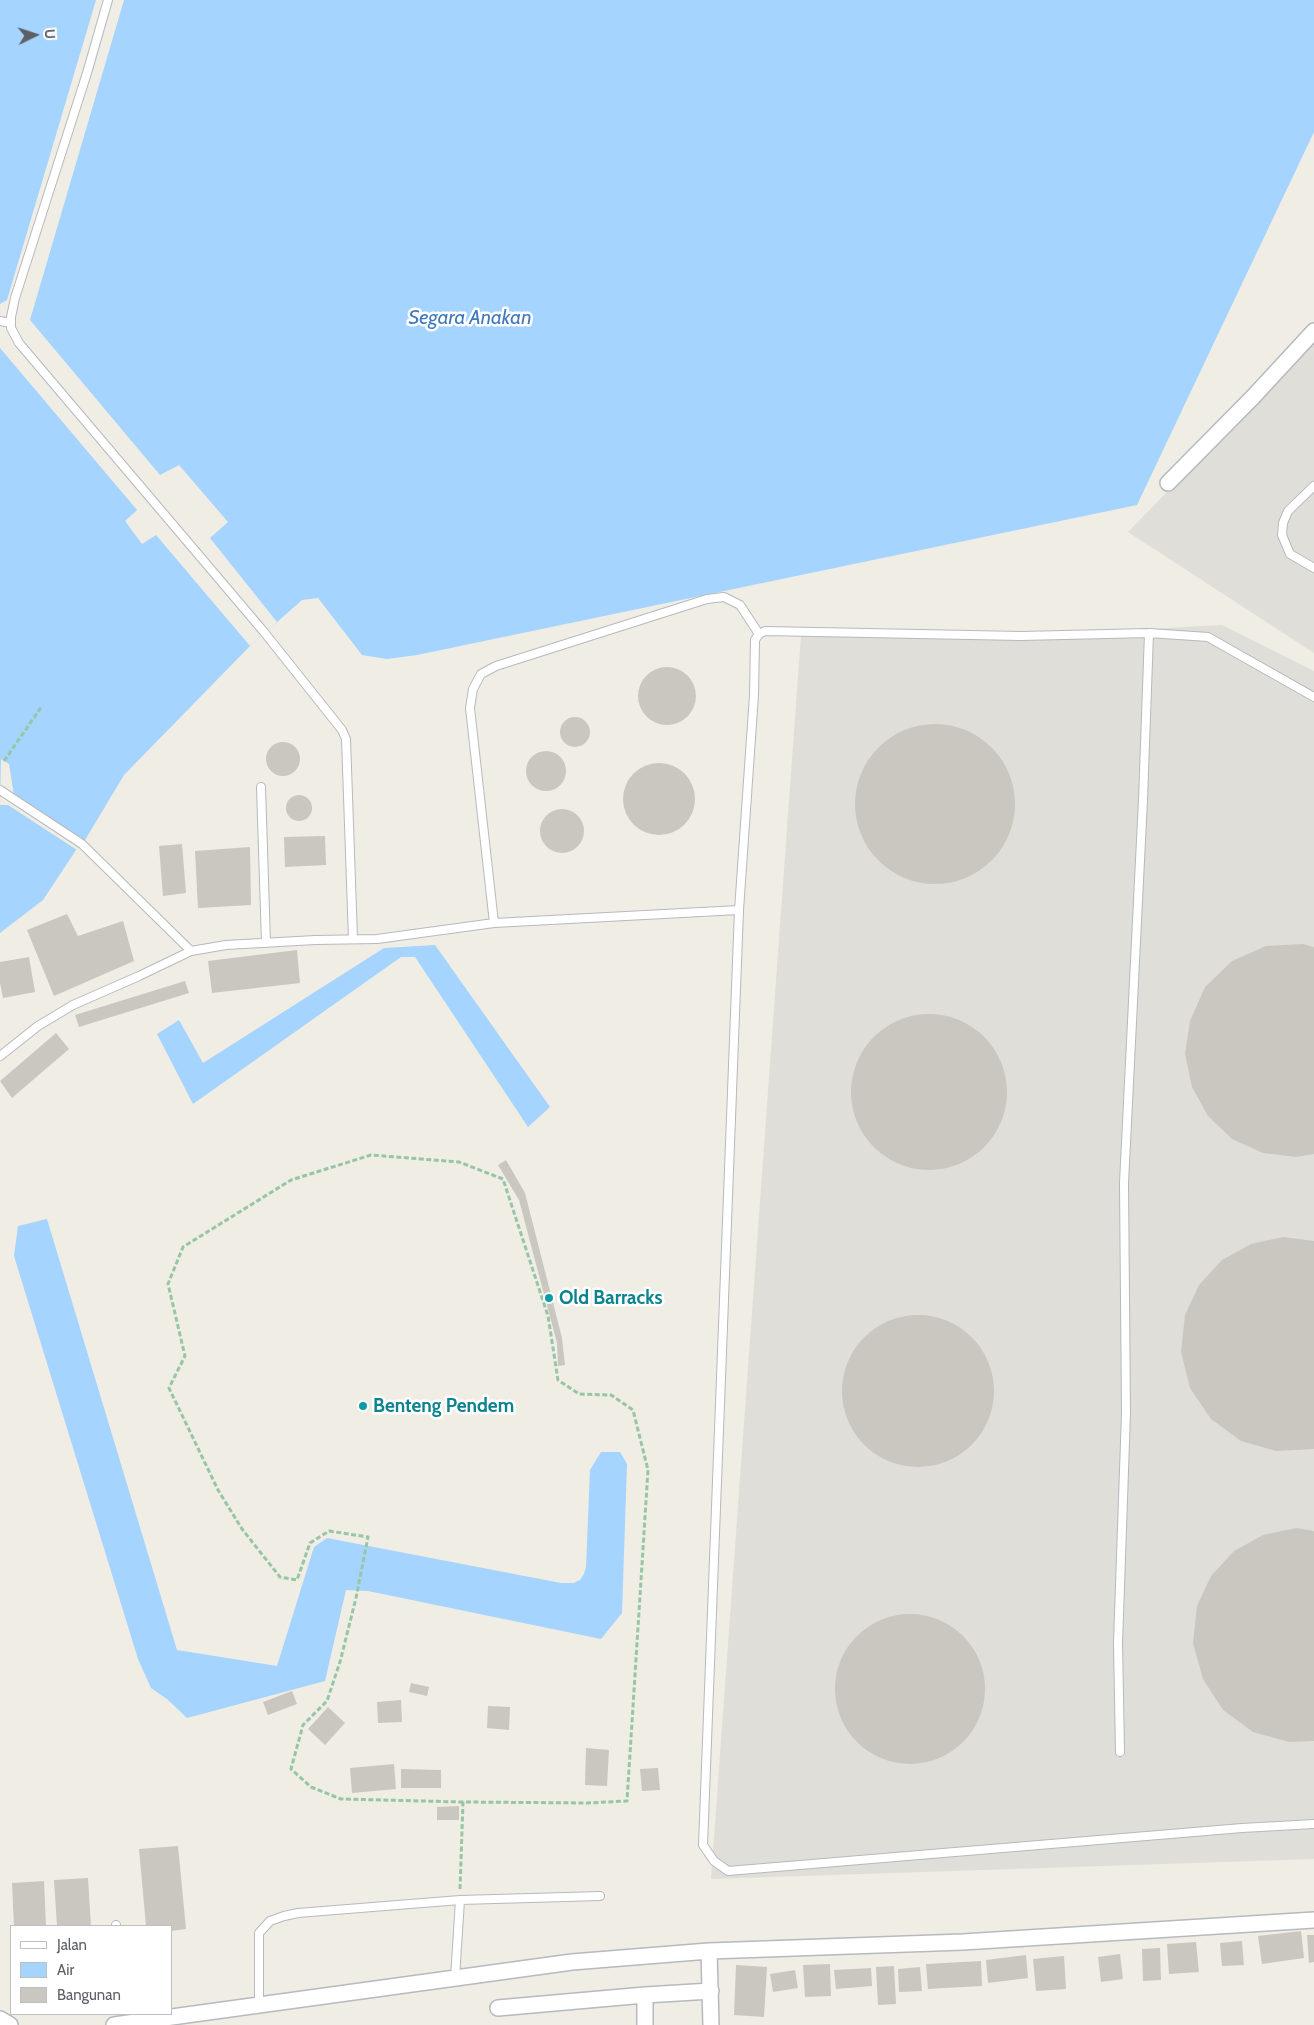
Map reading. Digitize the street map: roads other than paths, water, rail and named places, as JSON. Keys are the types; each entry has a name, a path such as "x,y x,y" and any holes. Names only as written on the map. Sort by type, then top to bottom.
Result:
{"street":[{"path":"1168,483 1253,397 1314,331"},
{"path":"121,2021 259,2006 572,1962 709,1951 963,1942 1314,1920"},
{"path":"709,1951 711,2025"},
{"path":"498,2008 711,1991"},
{"path":"645,1995 645,2025"},
{"path":"0,2019 10,2025"}],"lane":[{"path":"108,0 87,73 15,298 11,328 20,342 264,632 342,730 346,739 353,939"},
{"path":"0,321 11,323"},
{"path":"1314,486 1288,511 1282,523 1282,535 1290,554 1314,568"},
{"path":"494,922 470,708 473,689 482,674 496,666 708,599 724,597 740,605 759,634"},
{"path":"1314,697 1208,637 1149,634 1021,636 765,631 759,634 755,640 754,695 739,910 703,1845 708,1854 720,1867 728,1871 1242,1828 1314,1824"},
{"path":"1120,1752 1118,1643 1126,1413 1124,1184 1143,800 1149,634"},
{"path":"261,787 266,943"},
{"path":"0,790 82,844 191,950"},
{"path":"0,1056 38,1026 73,1005 139,976 191,950 226,945 377,939 494,922 739,910"},
{"path":"259,2006 259,1933 270,1922 298,1913 460,1900 600,1896"},
{"path":"455,1978 460,1900"}],"water":[{"name":"Segara Anakan","path":"0,0 1314,0 1314,132 1137,505 417,655 387,659 362,655 318,598 302,600 250,646 124,775 85,840 76,850 43,900 0,933"},
{"path":"435,945 550,1107 528,1127 415,957 401,957 193,1104 157,1034 179,1020 203,1063 384,948"},
{"path":"47,1219 177,1650 277,1666 314,1547 327,1538 561,1583 574,1583 580,1580 586,1567 590,1470 601,1452 620,1452 627,1464 622,1613 601,1639 368,1591 346,1590 325,1681 187,1718 167,1699 151,1688 138,1659 14,1256 18,1226"}],"place":[{"name":"Old Barracks","path":"549,1298"},
{"name":"Benteng Pendem","path":"363,1406"}]}
